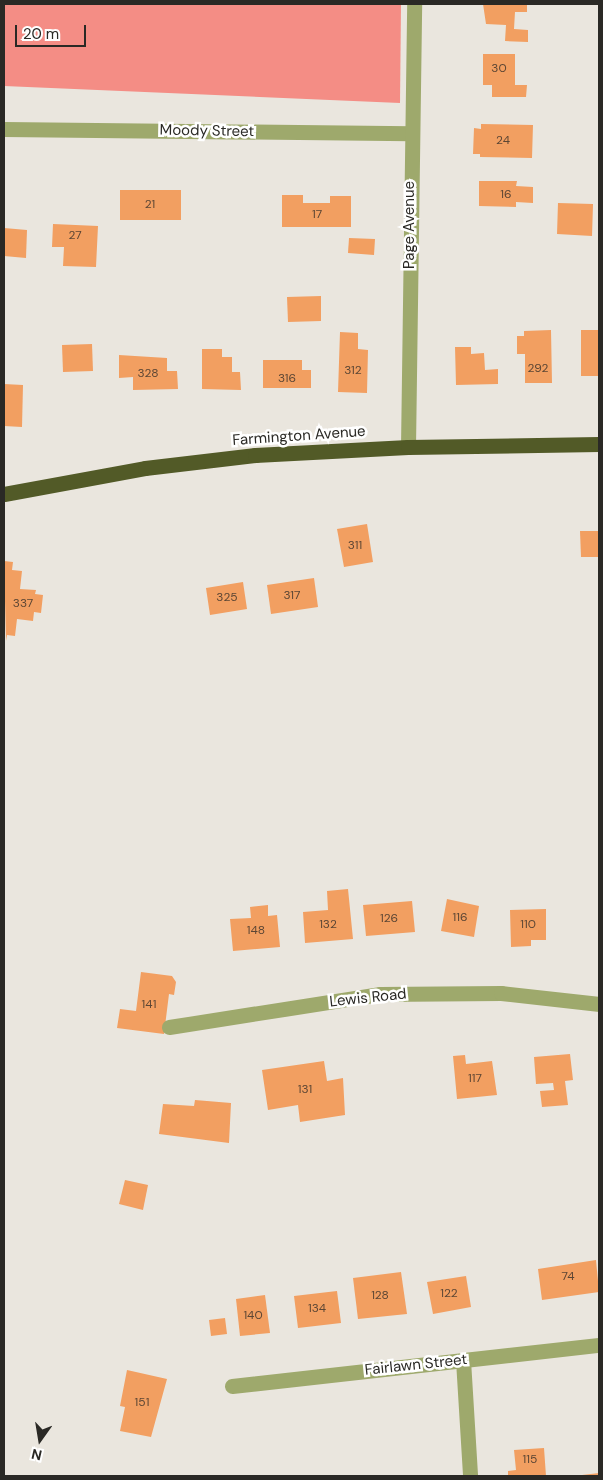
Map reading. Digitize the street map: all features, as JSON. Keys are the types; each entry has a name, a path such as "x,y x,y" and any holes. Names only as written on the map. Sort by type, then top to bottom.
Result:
{"highway":[{"name":"Farmington Avenue","path":"4,494 145,468 255,455 408,447 599,444"}],"street":[{"name":"Page Avenue","path":"408,447 410,133 414,4"},
{"name":"Moody Street","path":"4,129 410,133"},
{"name":"Lewis Road","path":"169,1027 380,994 501,993 599,1004"},
{"name":"Fairlawn Street","path":"232,1386 599,1345"},
{"path":"463,1360 470,1476"}],"shaded area":[{"path":"4,4 401,4 400,103 4,86"}],"building":[{"path":"483,4 527,4 527,12 515,12 514,29 528,30 528,42 505,41 506,25 486,24"},
{"path":"483,54 515,54 515,85 527,85 526,97 492,97 492,85 483,85"},
{"path":"481,124 533,125 532,158 480,157 480,154 473,154 474,128 481,129"},
{"path":"479,181 517,181 516,186 533,187 533,203 516,202 516,207 479,206"},
{"path":"120,190 181,190 181,220 120,220"},
{"path":"282,195 303,195 303,203 330,203 330,196 351,196 351,227 282,227"},
{"path":"558,203 593,204 592,236 557,234"},
{"path":"53,224 98,226 96,267 63,266 64,247 52,247"},
{"path":"4,228 27,230 26,258 4,256"},
{"path":"349,238 375,239 374,255 348,253"},
{"path":"321,296 321,321 288,322 287,297"},
{"path":"551,330 552,383 525,383 525,354 517,354 517,336 524,336 524,331"},
{"path":"581,330 599,330 599,376 581,376"},
{"path":"340,332 358,333 358,349 368,350 367,393 338,392"},
{"path":"92,344 93,371 63,372 62,345"},
{"path":"455,347 471,347 471,354 484,353 485,370 498,369 498,384 456,385"},
{"path":"202,349 222,349 222,357 232,357 232,372 240,372 241,390 202,389"},
{"path":"119,355 167,358 167,371 177,371 178,389 133,390 133,377 119,378"},
{"path":"263,360 302,360 302,370 311,370 311,388 263,388"},
{"path":"4,384 23,385 22,427 4,426"},
{"path":"367,524 373,562 344,567 337,529"},
{"path":"580,531 599,531 599,557 581,557"},
{"path":"4,561 13,562 12,570 22,571 20,589 36,590 35,594 43,595 41,613 34,612 33,621 17,619 15,636 7,635 6,641"},
{"path":"314,578 318,607 271,614 267,585"},
{"path":"243,582 247,609 210,615 206,588"},
{"path":"348,889 353,939 305,943 303,912 328,910 327,891"},
{"path":"447,899 479,906 474,937 441,931"},
{"path":"412,901 415,932 366,936 363,905"},
{"path":"268,905 268,916 277,915 280,947 233,951 230,919 251,918 250,907"},
{"path":"546,909 546,940 531,940 531,946 511,947 510,910"},
{"path":"141,972 172,976 176,982 174,995 169,994 164,1034 117,1028 120,1009 136,1011"},
{"path":"570,1054 573,1080 565,1081 568,1105 542,1107 540,1091 554,1090 553,1083 536,1084 534,1057"},
{"path":"465,1055 466,1064 492,1061 497,1095 457,1099 453,1056"},
{"path":"324,1061 327,1081 343,1078 345,1115 300,1122 298,1105 268,1110 262,1070"},
{"path":"195,1100 231,1103 229,1143 159,1134 163,1104 194,1106"},
{"path":"125,1180 148,1185 143,1210 119,1204"},
{"path":"596,1260 599,1292 542,1300 538,1269"},
{"path":"401,1272 407,1314 358,1319 353,1278"},
{"path":"466,1276 471,1307 433,1314 427,1282"},
{"path":"337,1291 341,1323 298,1328 294,1296"},
{"path":"265,1295 270,1333 240,1336 236,1299"},
{"path":"225,1318 227,1334 211,1336 209,1320"},
{"path":"127,1370 167,1379 151,1437 120,1431 125,1407 120,1406"},
{"path":"544,1448 546,1476 508,1476 508,1471 516,1470 514,1450"},
{"path":"599,1473 599,1476 582,1476 582,1475"}]}
